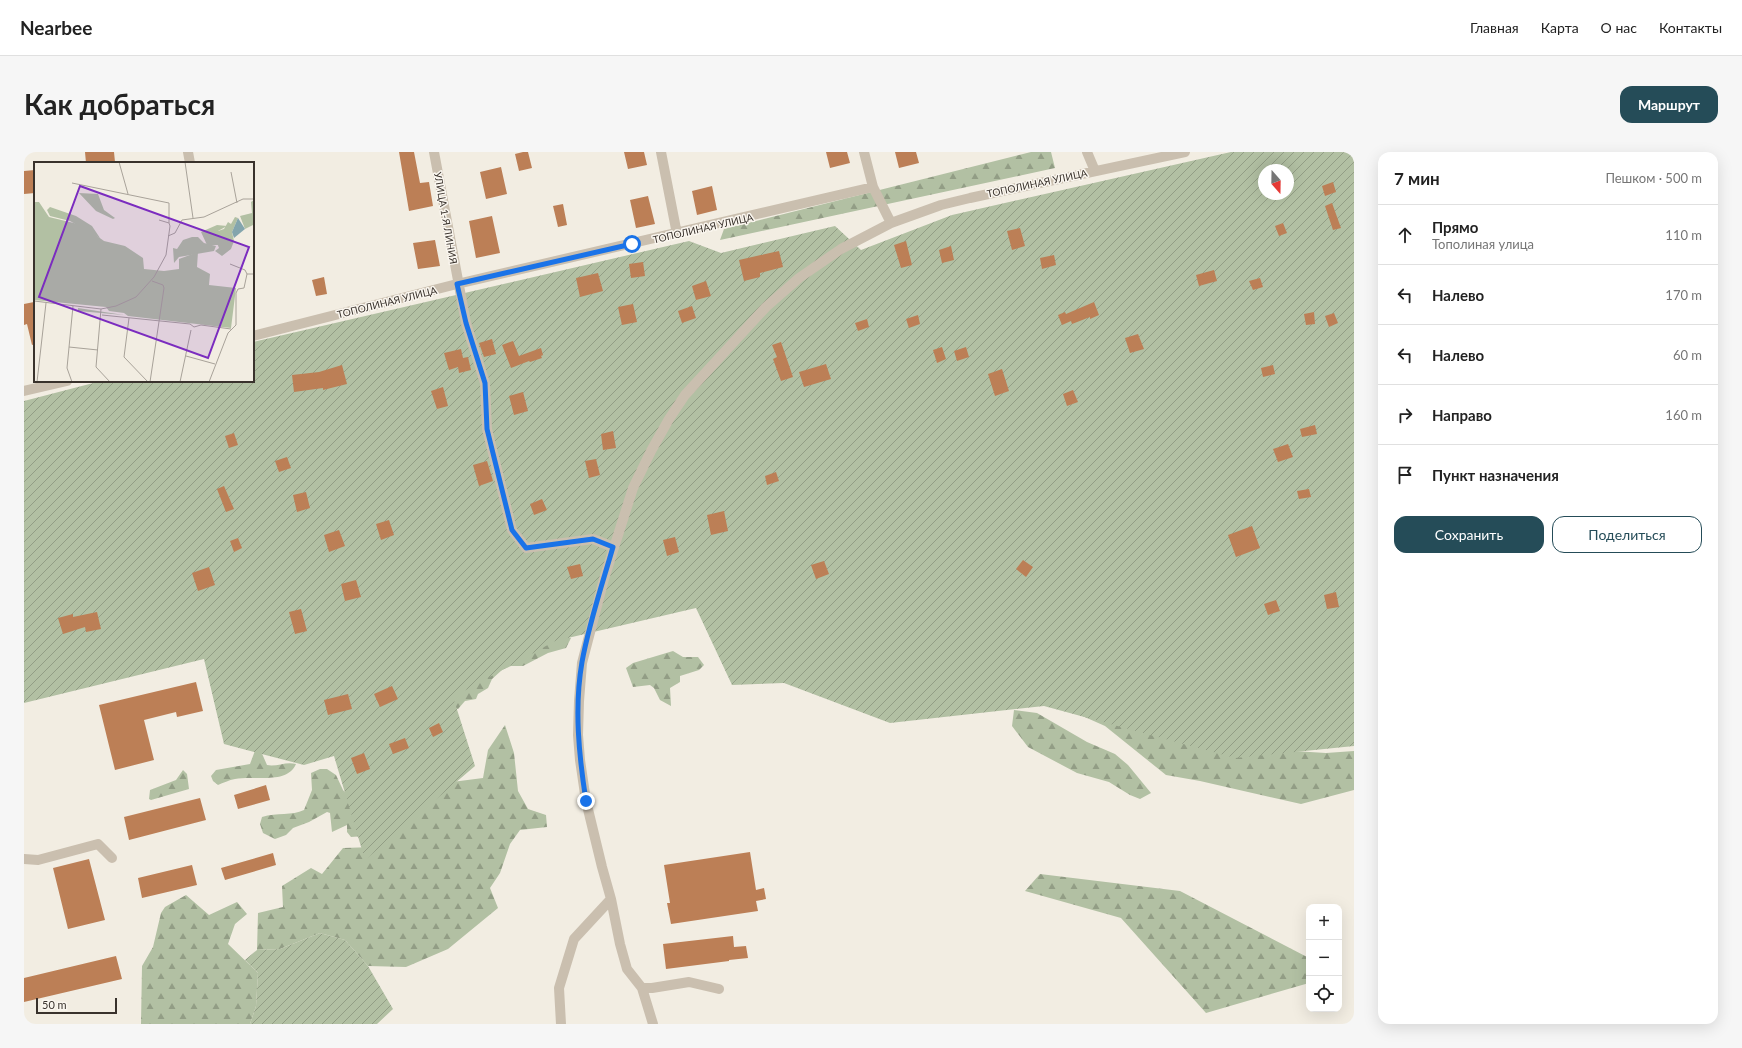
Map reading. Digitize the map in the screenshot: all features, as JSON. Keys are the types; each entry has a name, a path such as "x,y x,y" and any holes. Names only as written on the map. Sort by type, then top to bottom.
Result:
{"street":[{"path":"188,152 190,162"},
{"name":"УЛИЦА 1-Я ЛИНИЯ","path":"434,152 457,284 466,323 485,383 487,429 512,530 526,548 593,539 613,547"},
{"path":"661,152 678,234"},
{"path":"864,152 873,188 891,223"},
{"path":"1087,152 1095,171"},
{"name":"ТОПОЛИНАЯ УЛИЦА","path":"642,988 627,969 620,944 611,899 586,801 580,760 578,728 582,663 592,620 613,547 633,488 669,419 685,396 766,307 799,278 841,249 891,223 941,205 1185,152"},
{"name":"ТОПОЛИНАЯ УЛИЦА","path":"254,336 457,284 873,188"},
{"path":"24,391 63,382"},
{"path":"24,859 38,860 98,844 112,858"},
{"path":"560,1024 559,988 574,939 611,899"},
{"path":"653,1024 642,988 652,988 689,982 720,989"}],"green space":[{"path":"1031,152 1051,152 1055,168 720,240 724,229"},
{"path":"1231,152 1354,152 1354,746 1235,758 1044,706 890,723 784,683 732,685 696,608 555,641 453,697 475,766 365,860 334,756 304,765 224,744 204,659 24,703 24,401 97,382 254,382 254,342 689,241 721,253 835,226 861,250 952,215"},
{"path":"559,635 571,638 566,648 548,653 523,666 511,666 502,670 492,679 488,688 478,694 476,699 465,701 458,709 436,703"},
{"path":"673,651 683,657 698,657 704,665 699,670 680,676 680,682 670,688 671,706 660,700 654,688 650,685 633,687 626,668 633,663"},
{"path":"1014,710 1037,713 1087,742 1115,754 1128,765 1151,793 1140,799 1130,795 1109,782 1077,773 1028,747 1012,726"},
{"path":"1078,714 1229,747 1326,753 1354,751 1354,790 1301,804 1200,781 1166,775 1105,726"},
{"path":"505,725 514,753 518,791 528,809 546,815 547,827 520,830 510,844 500,873 490,888 498,908 448,949 406,967 368,966 345,940 320,933 280,949 257,950 258,913 283,907 282,886 311,868 322,874 343,848 374,847 452,782 483,778 488,750"},
{"path":"256,748 260,749 267,765 289,763 296,764 292,771 278,777 235,779 218,785 213,781 211,776 216,770 250,764"},
{"path":"320,769 327,769 336,775 343,790 364,815 365,836 351,837 347,832 347,825 332,832 330,813 327,812 309,822 293,828 286,835 275,839 263,833 260,824 262,817 294,813 304,810 312,790 311,773"},
{"path":"183,770 187,774 189,789 151,800 149,799 150,790 176,780"},
{"path":"1040,874 1180,891 1306,956 1306,984 1206,1013 1121,918 1025,891"},
{"path":"186,895 209,915 237,902 247,914 235,924 228,944 258,973 256,1006 250,1024 141,1024 142,966 153,947 161,913 165,907"},
{"path":"320,933 345,940 368,966 393,1009 377,1024 250,1024 256,1006 258,973 245,960 257,950 280,949"}],"building":[{"path":"85,152 114,152 115,162 86,162"},
{"path":"399,152 414,152 420,183 429,182 433,206 409,211"},
{"path":"528,152 532,168 519,171 515,154"},
{"path":"624,152 644,152 647,165 628,169"},
{"path":"826,152 847,152 850,163 830,168"},
{"path":"895,152 916,152 919,163 899,168"},
{"path":"501,167 507,194 486,199 480,172"},
{"path":"34,170 34,193 24,194 24,171"},
{"path":"1333,182 1336,192 1325,196 1322,186"},
{"path":"712,186 717,210 697,215 692,191"},
{"path":"648,196 655,224 636,228 630,200"},
{"path":"1332,203 1341,228 1333,230 1325,206"},
{"path":"563,204 567,225 558,227 553,206"},
{"path":"492,216 500,253 476,258 469,221"},
{"path":"1283,223 1287,233 1279,236 1275,226"},
{"path":"1020,228 1025,246 1012,250 1007,231"},
{"path":"435,240 440,266 418,269 413,243"},
{"path":"906,241 912,265 901,268 894,245"},
{"path":"951,246 954,260 942,263 939,250"},
{"path":"779,251 783,267 760,273 760,277 744,281 739,260"},
{"path":"1054,255 1056,265 1042,269 1040,258"},
{"path":"643,262 645,276 631,278 629,264"},
{"path":"1214,270 1217,281 1199,286 1196,275"},
{"path":"598,273 603,291 580,297 576,278"},
{"path":"324,277 327,294 316,296 312,280"},
{"path":"1260,278 1263,287 1253,290 1249,281"},
{"path":"706,281 711,296 696,300 692,286"},
{"path":"34,302 34,344 32,345 27,324 24,325 24,304"},
{"path":"1094,302 1099,315 1072,324 1071,321 1062,325 1058,315 1065,312 1066,314"},
{"path":"633,304 637,322 622,325 618,307"},
{"path":"692,306 696,318 682,323 678,311"},
{"path":"1314,312 1315,324 1306,325 1304,314"},
{"path":"1334,313 1338,323 1329,327 1325,316"},
{"path":"918,315 920,324 909,328 906,319"},
{"path":"867,319 869,327 858,331 855,323"},
{"path":"1138,334 1144,349 1130,353 1125,338"},
{"path":"492,339 496,354 484,357 479,343"},
{"path":"513,341 519,356 541,348 543,355 541,356 542,358 511,368 502,345"},
{"path":"781,342 793,377 781,381 773,359 777,357 772,345"},
{"path":"942,347 946,359 937,363 933,350"},
{"path":"966,347 969,357 957,361 954,351"},
{"path":"461,349 463,358 468,357 471,370 459,373 458,367 449,370 444,353"},
{"path":"826,364 831,379 804,387 799,372"},
{"path":"342,365 347,384 323,390 323,388 294,392 292,375 319,372"},
{"path":"1273,365 1275,374 1263,377 1261,368"},
{"path":"1002,369 1009,391 995,396 988,374"},
{"path":"443,387 448,406 437,409 431,391"},
{"path":"1073,390 1078,402 1067,406 1063,394"},
{"path":"523,392 528,411 514,415 509,396"},
{"path":"1315,425 1317,434 1302,437 1300,429"},
{"path":"613,431 616,448 603,450 601,434"},
{"path":"234,433 238,445 229,448 225,436"},
{"path":"1288,444 1293,457 1278,462 1273,449"},
{"path":"287,457 291,468 279,472 275,461"},
{"path":"596,459 600,475 589,478 585,461"},
{"path":"487,461 493,481 479,486 473,465"},
{"path":"776,472 779,481 767,485 765,476"},
{"path":"224,486 234,509 226,512 217,489"},
{"path":"1309,489 1311,497 1299,499 1297,491"},
{"path":"306,492 310,508 297,512 293,495"},
{"path":"542,499 547,510 534,515 530,504"},
{"path":"724,511 728,531 711,535 707,515"},
{"path":"389,520 394,535 381,540 376,524"},
{"path":"1252,526 1260,548 1236,557 1228,535"},
{"path":"339,530 345,546 329,552 324,535"},
{"path":"675,537 679,552 667,556 663,540"},
{"path":"238,538 242,548 234,552 230,541"},
{"path":"1023,560 1033,567 1026,577 1016,569"},
{"path":"824,561 829,574 816,579 811,565"},
{"path":"580,564 583,576 571,579 567,567"},
{"path":"209,567 215,585 198,591 192,573"},
{"path":"356,580 361,597 345,601 341,584"},
{"path":"1336,592 1339,607 1327,609 1324,595"},
{"path":"1276,600 1280,611 1268,615 1264,604"},
{"path":"301,609 307,631 295,634 289,612"},
{"path":"97,612 101,629 86,632 85,627 63,634 58,618 73,614 73,617"},
{"path":"196,682 203,711 177,717 176,712 144,720 154,760 115,770 99,705"},
{"path":"392,686 398,699 380,707 374,694"},
{"path":"348,694 352,709 328,715 324,700"},
{"path":"439,723 443,732 433,737 429,728"},
{"path":"405,738 409,748 393,754 389,744"},
{"path":"364,753 370,769 357,774 351,758"},
{"path":"266,785 270,800 238,809 234,795"},
{"path":"200,798 206,820 129,840 124,817"},
{"path":"750,852 756,890 764,888 766,899 756,901 758,911 671,924 667,903 670,903 664,865"},
{"path":"273,853 276,865 225,880 221,868"},
{"path":"89,859 105,920 68,929 53,868"},
{"path":"192,865 197,885 142,898 138,878"},
{"path":"733,936 734,947 746,946 748,958 666,969 663,944"},
{"path":"116,956 122,979 24,1002 24,978"}],"route":[{"path":"586,801 578,735 582,663 592,620 613,547 593,539 526,548 512,530 487,429 485,383 466,323 457,284 632,244"}]}
